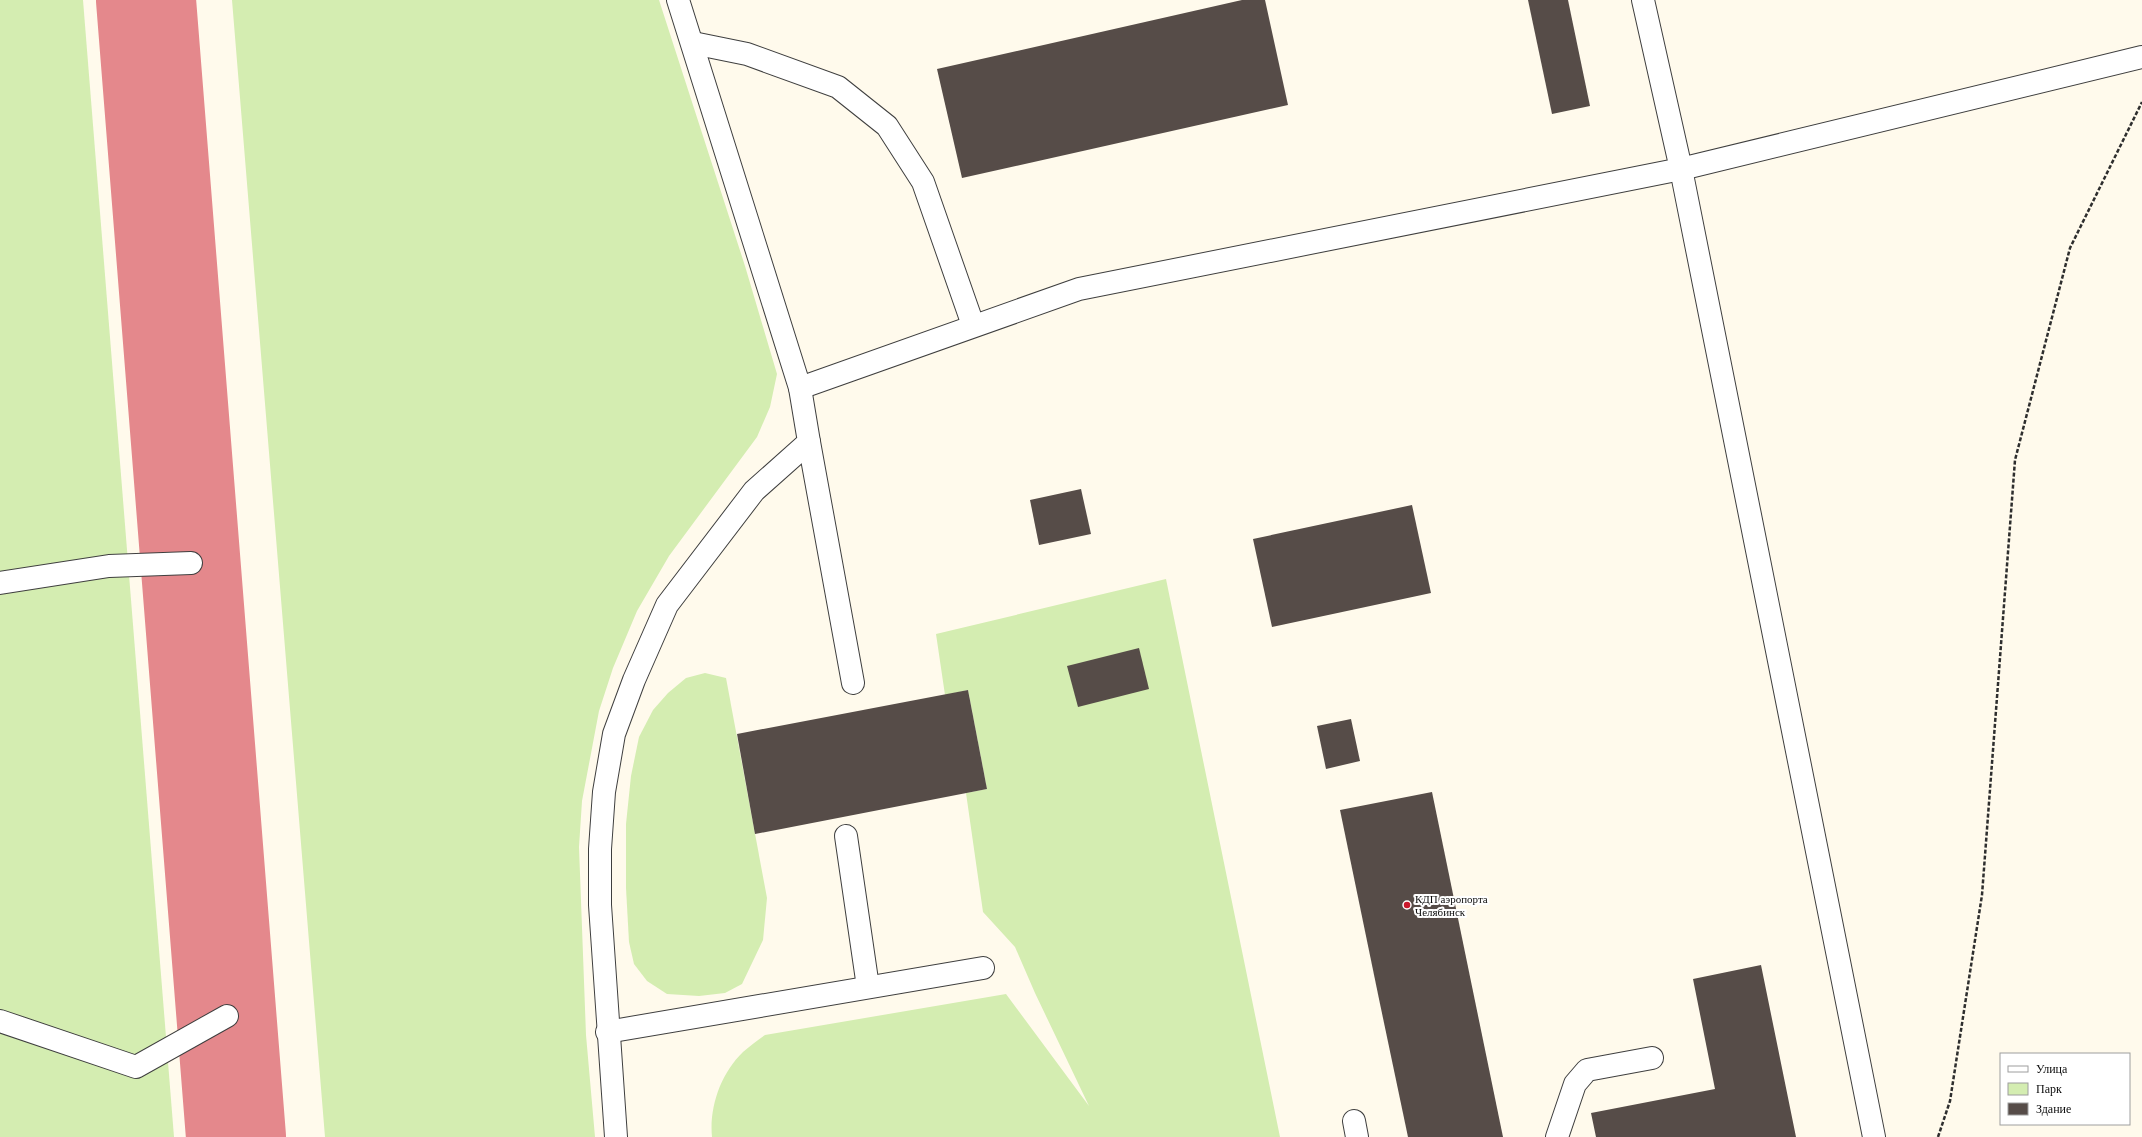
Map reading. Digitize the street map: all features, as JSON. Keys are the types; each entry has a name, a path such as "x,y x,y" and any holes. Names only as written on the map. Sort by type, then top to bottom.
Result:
{"lane":[{"path":"678,0 693,43 800,388 853,683"},
{"path":"1643,0 1681,169 1874,1137"},
{"path":"693,43 747,54 838,87 887,126 923,182 973,325"},
{"path":"800,388 973,325 1079,289 1681,169 2142,57"},
{"path":"616,1137 607,1032 600,905 600,849 604,792 614,734 634,680 667,605 754,491 809,442"},
{"path":"0,583 109,566 191,563"},
{"path":"846,836 868,987"},
{"path":"607,1032 983,968"},
{"path":"0,1021 136,1067 227,1016"},
{"path":"1557,1137 1575,1084 1587,1070 1652,1058"}],"path":[{"path":"1938,1137 1950,1101 1982,895 2015,460 2070,248 2142,102"}],"green space":[{"path":"0,0 83,0 174,1137 0,1137"},
{"path":"232,0 659,0 745,266 777,374 770,407 757,437 669,556 637,611 613,668 599,711 582,801 579,847 586,1035 595,1137 325,1137"},
{"path":"1166,579 1280,1137 712,1137 712,1114 718,1091 728,1070 743,1052 765,1035 1006,994 1089,1106 1035,993 1015,947 983,912 966,793 987,789 968,690 945,695 936,634"},
{"path":"705,673 726,678 767,898 763,940 742,984 725,993 699,996 667,994 647,981 634,964 629,942 626,888 626,824 631,776 639,737 653,710 668,693 686,678"}],"building":[{"path":"1242,0 1265,0 1288,105 962,178 937,69"},
{"path":"1528,0 1568,0 1590,106 1552,114"},
{"path":"1081,489 1091,534 1039,545 1030,500"},
{"path":"1412,505 1431,593 1272,627 1253,539"},
{"path":"1139,648 1149,689 1078,707 1067,666"},
{"path":"968,690 987,789 755,834 737,734"},
{"path":"1351,719 1360,761 1326,769 1317,726"},
{"name":"КДП аэропорта Челябинск","path":"1432,792 1503,1137 1408,1137 1340,810"},
{"path":"1761,965 1796,1137 1596,1137 1591,1113 1715,1089 1693,979"}],"taxiway":[{"path":"146,0 236,1137"}],"place":[{"name":"КДП аэропорта Челябинск","path":"1407,905"}]}
